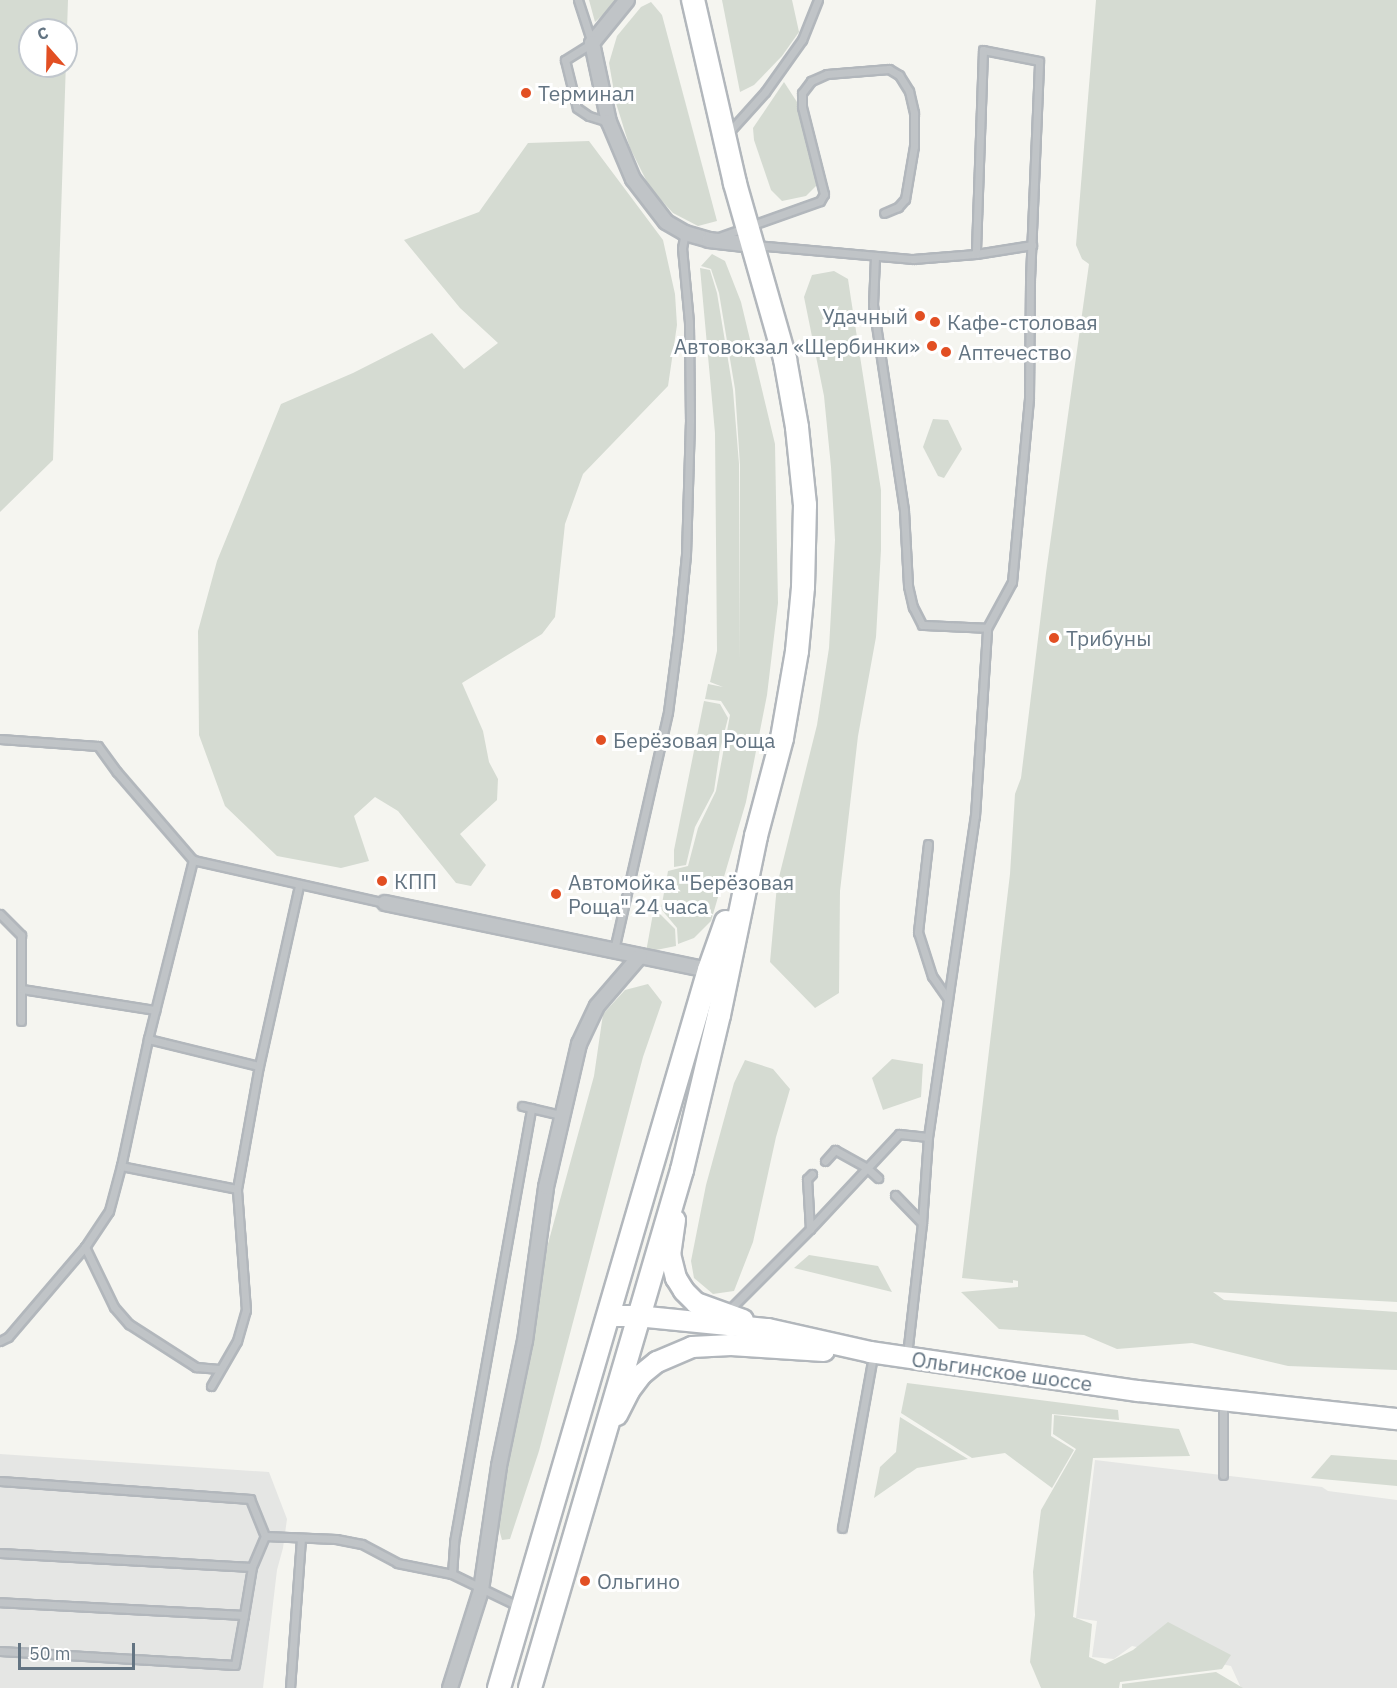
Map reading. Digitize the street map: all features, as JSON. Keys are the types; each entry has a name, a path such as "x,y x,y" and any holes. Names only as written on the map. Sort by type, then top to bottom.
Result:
{"main road":[{"path":"530,1688 637,1316 682,1170 719,1015 756,836 782,738 796,651 803,586 805,505 797,427 785,359 724,138 693,0"},
{"path":"499,1688 709,970 756,836"},
{"path":"682,1170 670,1254 676,1278 684,1291 696,1303 768,1329"},
{"name":"Ольгинское шоссе","path":"609,1316 637,1316 768,1329 872,1353 1223,1400 1397,1419"},
{"path":"600,1450 629,1391 642,1374 657,1362 692,1347 731,1345 767,1349 872,1353"}],"street":[{"path":"627,0 592,43 609,122 633,179 666,222 685,233 709,240 750,236"},
{"path":"385,903 709,970"},
{"path":"450,1688 481,1590 499,1466 525,1341 546,1187 579,1044 586,1023 597,1006 640,956"}],"lane":[{"path":"578,0 592,43 565,60 577,108 589,116 609,122"},
{"path":"724,138 765,92 802,40 818,0"},
{"path":"907,1357 922,1223 928,1137 975,816 987,628 1012,582 1029,398 1039,61 982,50 976,255"},
{"path":"750,236 820,201 824,194 802,107 802,93 811,81 827,74 889,69 899,75 909,91 914,113 914,146 905,199 898,207 884,213"},
{"path":"614,950 669,712 686,555 690,410 689,322 682,248 685,233"},
{"path":"750,236 875,257 913,259 976,255 1032,245"},
{"path":"875,257 873,305 904,512 908,586 912,607 922,625 987,628"},
{"path":"0,739 98,746 117,772 194,860 385,903"},
{"path":"928,843 918,932 932,976 948,999"},
{"path":"0,1341 8,1337 84,1247 109,1211 155,1010 194,860"},
{"path":"211,1386 237,1341 246,1310 237,1189 259,1066 299,885"},
{"path":"0,914 21,935 21,1021"},
{"path":"22,989 155,1010"},
{"path":"148,1039 259,1066"},
{"path":"522,1106 561,1115"},
{"path":"452,1574 456,1531 531,1108"},
{"path":"725,1314 810,1229 899,1134 928,1137"},
{"path":"825,1161 835,1150 867,1168 878,1178"},
{"path":"121,1166 237,1189"},
{"path":"810,1229 807,1179 812,1174"},
{"path":"895,1195 922,1223"},
{"path":"84,1247 114,1307 129,1324 196,1367 219,1369"},
{"path":"842,1528 872,1353"},
{"path":"1223,1400 1223,1475"},
{"path":"0,1481 250,1499 265,1536 252,1567 235,1665 0,1651"},
{"path":"265,1536 336,1539 362,1544 397,1563 452,1574 522,1608"},
{"path":"290,1688 301,1538"},
{"path":"0,1552 252,1567"},
{"path":"0,1602 244,1615"}],"shaded area":[{"path":"0,0 68,0 67,18 18,18 18,78 66,78 53,460 0,512"},
{"path":"589,0 619,0 595,22"},
{"path":"722,0 792,0 799,32 782,56 754,85 740,92"},
{"path":"1096,0 1397,0 1397,1302 1213,1292 1224,1300 1397,1312 1397,1370 1288,1366 1192,1343 1117,1349 1084,1335 999,1329 961,1292 1018,1287 1018,1281 1013,1280 1013,1283 962,1278 1010,874 1015,794 1021,778 1046,573 1089,264 1082,259 1076,245"},
{"path":"651,2 662,15 717,221 698,226 673,213 650,188 630,148 616,103 609,63 617,36 641,7"},
{"path":"784,82 797,102 817,185 806,196 782,201 771,190 754,140 753,128"},
{"path":"589,141 663,240 675,294 677,325 668,386 583,474 565,524 555,617 542,634 462,683 483,731 489,762 498,779 497,800 460,834 486,865 471,886 456,883 398,811 375,797 354,816 369,861 341,868 277,856 225,806 199,735 198,631 217,561 281,404 353,373 432,333 464,369 498,343 460,308 404,240 479,212 528,143"},
{"path":"712,254 725,261 741,302 775,444 778,603 767,695 746,802 711,921 694,938 678,944 677,928 661,909 668,871 688,866 698,828 716,791 730,715 721,701 705,699 708,684 723,687 710,682 717,651 715,433 700,268 710,270 717,293 733,390 739,464 740,660 740,465 735,389 719,293 711,269 701,266"},
{"path":"834,271 848,279 881,490 881,550 876,637 858,736 840,891 839,993 815,1008 770,962 777,885 817,725 829,648 835,540 831,467 824,396 804,297 812,275"},
{"path":"933,419 948,420 962,449 944,478 938,476 923,447"},
{"path":"704,701 720,704 728,718 720,750 714,791 695,827 686,865 674,867 674,850"},
{"path":"654,908 675,929 676,946 646,952"},
{"path":"648,984 662,1002 643,1057 539,1451 510,1539 502,1540 499,1529 502,1479 534,1338 546,1251 594,1076 603,1014 625,990"},
{"path":"892,1059 923,1064 921,1097 883,1110 872,1078"},
{"path":"745,1060 773,1069 790,1089 776,1137 753,1242 734,1291 713,1294 694,1278 691,1261 706,1185 734,1083"},
{"path":"809,1255 878,1266 892,1292 794,1268"},
{"path":"907,1383 1118,1410 1119,1420 1052,1414 1051,1436 1074,1450 1052,1488 1005,1453 972,1458 901,1413"},
{"path":"1054,1415 1179,1429 1190,1456 1093,1458 1073,1617 1092,1624 1089,1657 1105,1664 1133,1650 1168,1622 1231,1655 1222,1669 1120,1682 1119,1688 1041,1688 1030,1662 1035,1615 1033,1572 1041,1510 1076,1449 1053,1434"},
{"path":"900,1417 968,1459 917,1468 874,1498 880,1467 896,1452"},
{"path":"0,1454 269,1472 287,1519 277,1570 263,1688 0,1688"},
{"path":"1331,1455 1397,1460 1397,1486 1311,1478"},
{"path":"1095,1460 1322,1487 1328,1491 1397,1500 1397,1688 1241,1688 1231,1666 1132,1646 1114,1659 1092,1657 1097,1621 1076,1618"},
{"path":"1216,1672 1243,1688 1122,1688 1122,1684"}],"place":[{"name":"Терминал","path":"526,93"},
{"name":"Удачный","path":"920,316"},
{"name":"Кафе-столовая","path":"935,322"},
{"name":"Автовокзал «Щербинки»","path":"932,346"},
{"name":"Аптечество","path":"946,352"},
{"name":"Трибуны","path":"1054,638"},
{"name":"Берёзовая Роща","path":"601,740"},
{"name":"КПП","path":"382,881"},
{"name":"Автомойка \"Берёзовая Роща\" 24 часа","path":"556,894"},
{"name":"Ольгино","path":"585,1581"}]}
